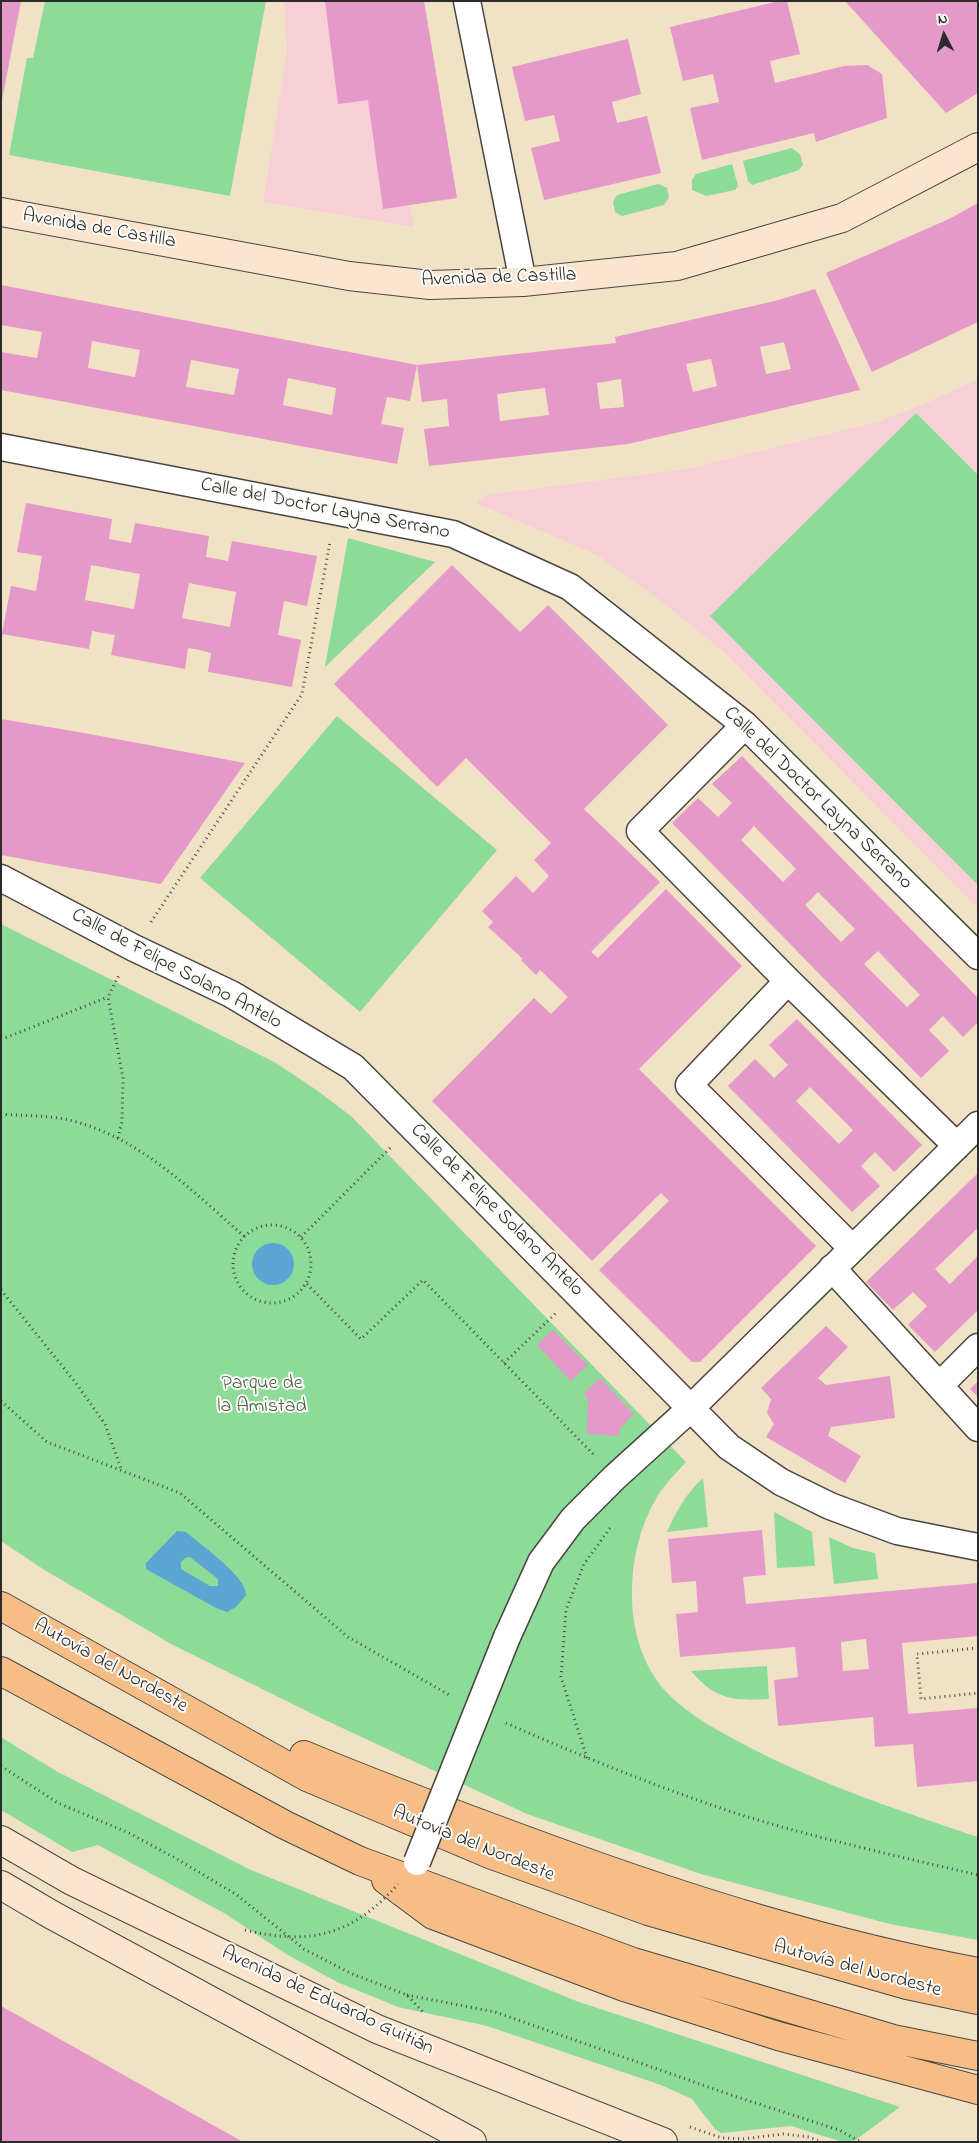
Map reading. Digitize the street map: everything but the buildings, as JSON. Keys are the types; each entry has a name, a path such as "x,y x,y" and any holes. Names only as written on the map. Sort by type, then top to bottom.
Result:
{"highway":[{"name":"Autovía del Nordeste","path":"1,1606 307,1777 492,1855 648,1911 907,1985 978,2000"},
{"path":"1,1671 285,1826 360,1861 633,1962 892,2039 978,2056"},
{"path":"158,1694 317,1761 500,1832 654,1887 805,1933 910,1960 978,1972"},
{"path":"360,1861 433,1915 615,1983 778,2036 978,2090"}],"street":[{"path":"467,1 523,282"},
{"name":"Avenida de Castilla","path":"1,212 349,276 430,285 523,282 677,266 842,218 978,147"},
{"name":"Calle del Doctor Layna Serrano","path":"1,447 453,534 570,587 745,725 978,956"},
{"path":"745,725 640,831 788,981 956,1146"},
{"name":"Calle de Felipe Solano Antelo","path":"1,878 134,948 231,994 353,1067 729,1447 781,1482 830,1506 897,1531 978,1547"},
{"path":"788,981 689,1085 852,1248"},
{"path":"417,1862 508,1637 541,1562 573,1519 614,1477 691,1408 978,1125"},
{"path":"832,1268 978,1428"},
{"path":"940,1385 978,1347"},
{"name":"Avenida de Eduardo Guitián","path":"1,1840 72,1881 377,2029 662,2142"},
{"path":"1,1885 52,1915 472,2142"}],"path":[{"path":"118,1138 122,1122 123,1078 108,997 134,948 302,694 335,512"},
{"path":"1,1037 5,1038 39,1026 108,997"},
{"path":"1,1114 72,1120 118,1138 162,1165 245,1237"},
{"path":"301,1237 413,1126"},
{"path":"269,1225 286,1227 301,1237 310,1252 312,1270 307,1284 293,1298 276,1304 258,1301 244,1292 234,1276 233,1259 239,1242 245,1237 252,1230 269,1225"},
{"path":"307,1284 361,1339 423,1280 614,1477"},
{"path":"1,1290 75,1382 105,1424 122,1472"},
{"path":"504,1363 577,1292"},
{"path":"587,1759 561,1677 566,1610 584,1564 611,1527"},
{"path":"978,1648 917,1654 921,1699 978,1693"},
{"path":"1,1766 58,1803 128,1833 177,1859 237,1895 304,1949 350,1973 407,1995 495,2012 734,2096 839,2130 861,2142"},
{"path":"245,1930 275,1937 302,1937 331,1933 360,1919 381,1903 417,1862"},
{"path":"407,1995 426,2015"}],"shaded area":[{"path":"284,1 325,1 368,100 383,208 410,205 414,227 263,202 287,52"},
{"path":"978,379 978,908 724,652 665,604 597,555 476,503 485,495 687,469 877,422 922,405"}],"green space":[{"path":"45,1 266,1 230,196 9,155 27,58 33,58"},
{"path":"792,148 800,154 803,165 799,170 752,185 748,181 743,161"},
{"path":"732,164 738,186 735,190 706,196 692,190 692,180 696,174"},
{"path":"658,184 667,188 669,197 664,205 622,216 615,212 613,202 617,195"},
{"path":"916,413 978,475 978,885 710,616"},
{"path":"348,538 435,562 325,667"},
{"path":"337,716 497,850 360,1012 200,878"},
{"name":"Parque de la Amistad","path":"1,924 276,1063 318,1091 352,1117 686,1462 657,1497 646,1519 635,1555 632,1605 636,1632 651,1671 667,1693 685,1709 749,1747 805,1774 890,1807 978,1837 978,1940 890,1924 701,1874 527,1814 325,1720 173,1645 46,1571 1,1541"},
{"path":"703,1478 708,1527 667,1532 682,1503"},
{"path":"774,1512 812,1532 815,1566 777,1568"},
{"path":"829,1537 853,1548 875,1553 878,1579 834,1584"},
{"path":"767,1666 769,1699 745,1700 726,1697 709,1688 691,1671"},
{"path":"1,1737 56,1771 251,1870 579,2002 900,2107 853,2142 843,2142 791,2126 721,2133 715,2129 692,2099 661,2085 487,2026 398,2007 337,1982 286,1954 224,1913 98,1845 72,1852 1,1810"}],"water":[{"path":"273,1243 288,1249 294,1264 288,1279 273,1285 258,1279 252,1264 258,1249"},
{"path":"177,1531 186,1532 231,1570 244,1587 246,1595 236,1607 227,1612 216,1608 146,1569 146,1563","holes":["190,1557 218,1579 218,1586 210,1586 181,1569 181,1562 185,1558"]}]}
